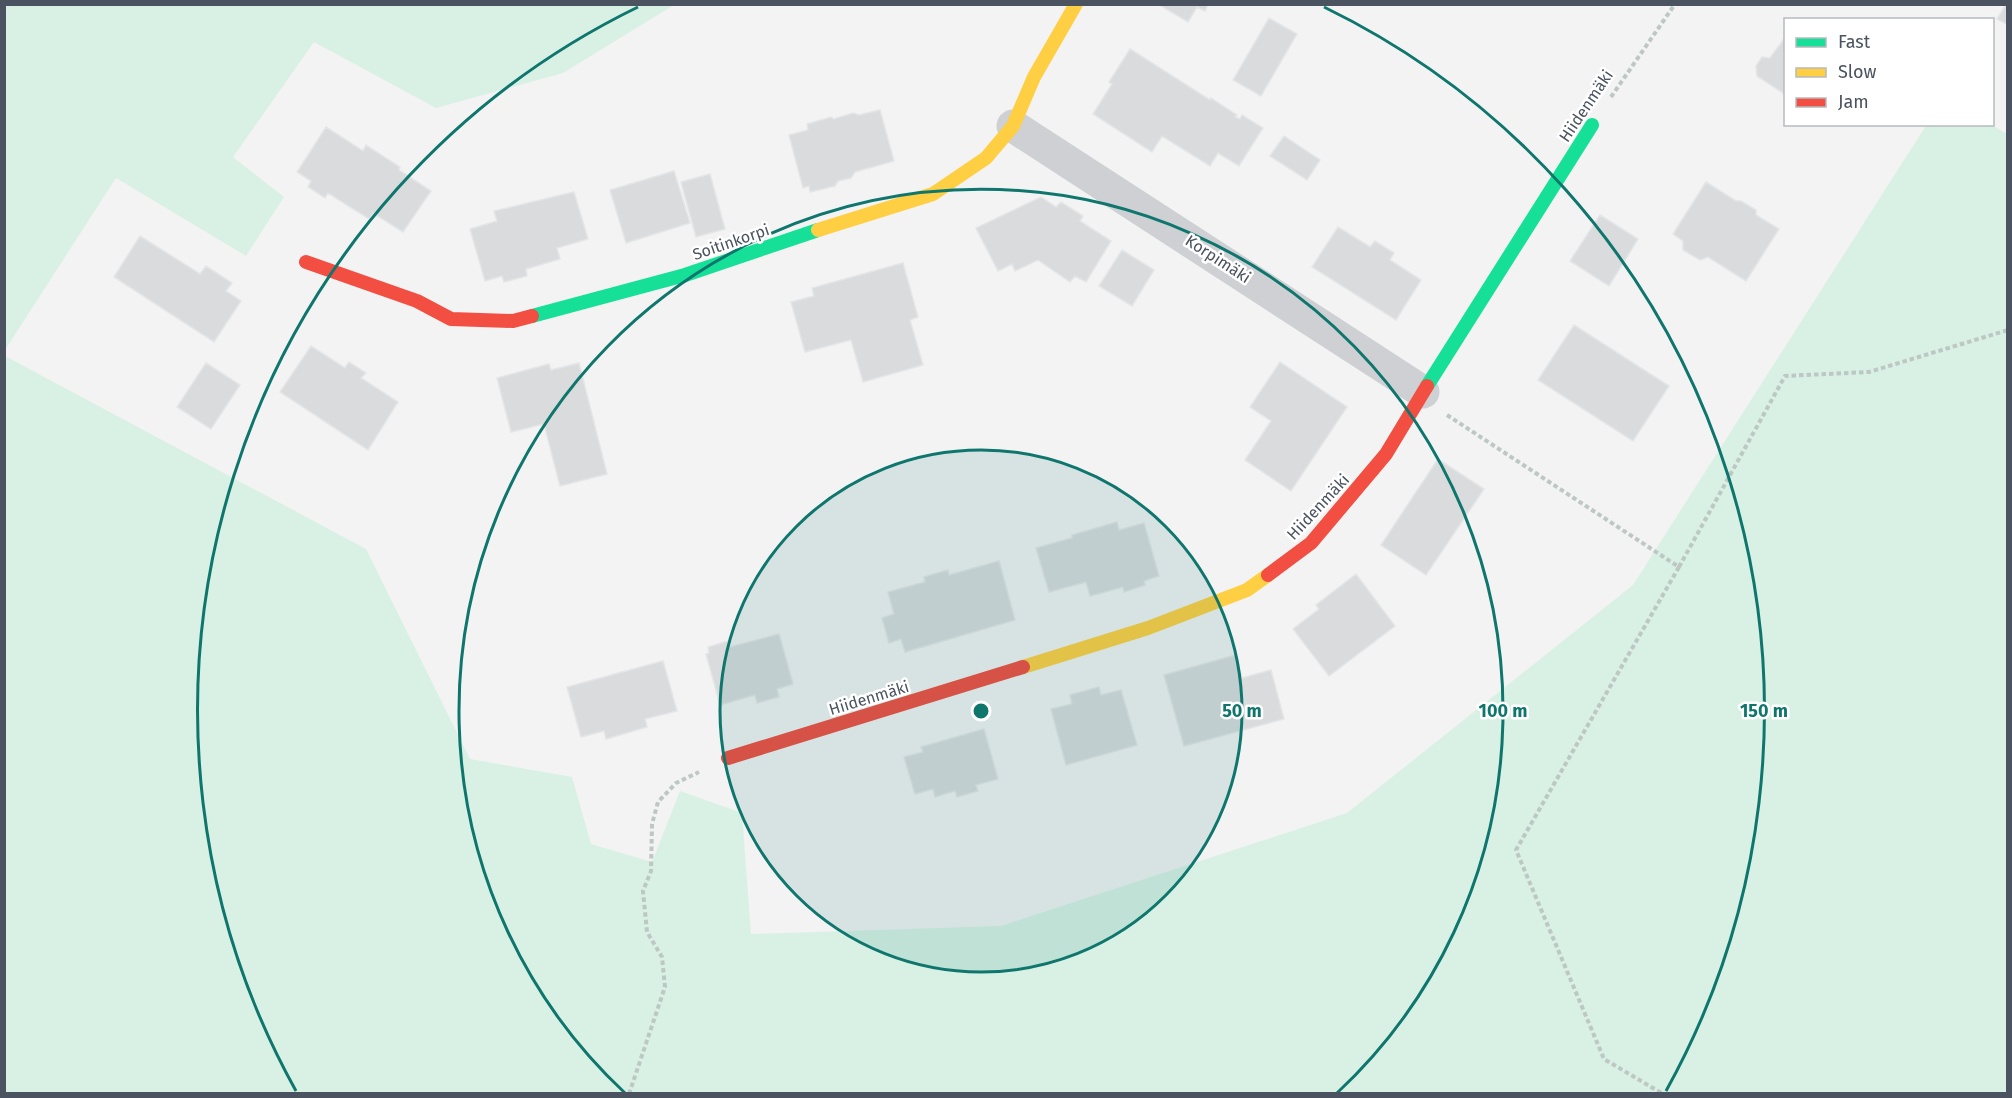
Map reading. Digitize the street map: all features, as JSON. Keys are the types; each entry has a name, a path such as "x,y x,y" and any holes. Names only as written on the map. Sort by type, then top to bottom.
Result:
{"street":[{"name":"Soitinkorpi","path":"306,262 417,301 451,319 513,321 685,275 822,228 933,194 986,158 1013,126 1034,77 1076,4"},
{"name":"Hiidenmäki","path":"728,758 1148,628 1247,590 1311,543 1386,454 1421,394 1592,125"},
{"name":"Korpimäki","path":"1013,126 1421,394"}],"path":[{"name":"Hiidenmäki","path":"1592,125 1675,4"},
{"path":"1663,1094 1604,1059 1516,850 1679,567 1785,376 1869,372 2007,330"},
{"path":"1421,394 1679,567"},
{"path":"629,1094 665,987 662,957 647,932 643,891 651,871 652,824 658,802 676,783 728,758"}],"green space":[{"path":"5,4 674,5 563,73 436,108 314,42 233,157 284,197 246,256 116,178 5,350"},
{"path":"1926,126 1994,126 2007,134 2007,1093 5,1093 5,356 366,549 470,759 572,777 591,844 652,862 680,791 742,813 751,934 1001,926 1347,813 1633,585"}],"building":[{"path":"1158,4 1208,4 1205,11 1197,7 1188,22"},
{"path":"2008,4 2008,25 1997,19"},
{"path":"1269,18 1297,34 1261,96 1233,80"},
{"path":"1784,39 1784,94 1757,76 1756,66 1762,57 1770,58"},
{"path":"1130,49 1210,100 1211,98 1237,115 1235,117 1240,119 1242,115 1263,128 1239,166 1218,153 1210,166 1162,136 1152,152 1093,114 1112,84 1109,82"},
{"path":"880,110 894,161 855,172 851,178 838,181 835,186 810,192 809,186 803,188 789,135 808,130 807,124 831,117 834,119 853,113 859,115"},
{"path":"326,127 363,151 366,145 431,191 403,232 373,213 369,219 328,193 325,198 308,187 311,181 297,172"},
{"path":"1284,136 1320,160 1307,180 1270,156"},
{"path":"674,171 690,223 626,243 610,190"},
{"path":"710,174 725,229 696,237 681,182"},
{"path":"1706,182 1736,201 1741,201 1756,210 1756,215 1779,229 1746,281 1708,257 1700,260 1683,250 1683,241 1673,234"},
{"path":"574,192 588,239 557,248 560,259 526,269 527,276 504,282 502,276 485,281 470,229 497,221 494,211"},
{"path":"1041,197 1056,207 1061,202 1083,216 1080,221 1111,241 1086,282 1075,276 1070,282 1038,260 1015,271 1012,264 998,271 976,228"},
{"path":"1600,215 1638,239 1609,286 1570,261"},
{"path":"1338,227 1370,247 1375,241 1394,253 1390,260 1421,280 1396,320 1312,267"},
{"path":"140,236 200,274 206,266 232,283 226,291 241,301 214,342 114,277"},
{"path":"1122,250 1154,270 1132,306 1099,286"},
{"path":"903,263 918,317 910,320 923,365 863,382 851,340 805,352 791,302 814,296 812,288"},
{"path":"1574,325 1669,386 1633,441 1538,380"},
{"path":"311,346 345,368 349,362 366,373 361,378 398,402 368,450 280,392"},
{"path":"1280,362 1347,407 1291,491 1245,460 1271,421 1250,407"},
{"path":"206,363 240,385 211,429 177,407"},
{"path":"579,363 607,474 560,486 544,424 511,432 497,378 549,364 551,370"},
{"path":"1438,459 1484,489 1426,575 1381,545"},
{"path":"1117,522 1119,530 1144,523 1159,576 1144,581 1145,585 1124,592 1123,587 1090,596 1086,582 1049,592 1036,548"},
{"path":"999,561 1015,620 905,652 901,639 889,643 882,618 894,614 888,592 925,582 924,577 948,570 949,575"},
{"path":"1356,574 1395,626 1329,676 1293,629 1319,609 1316,605"},
{"path":"779,634 793,684 777,689 779,697 757,703 755,695 720,705 706,654 709,653 708,647 728,641 730,647"},
{"path":"1236,655 1242,678 1271,670 1284,719 1184,746 1164,675"},
{"path":"663,661 677,711 645,719 647,727 606,739 604,731 581,737 567,687"},
{"path":"1099,687 1101,695 1121,690 1137,745 1066,765 1051,709 1072,704 1070,695"},
{"path":"984,729 998,779 976,785 978,791 957,797 955,791 935,797 933,789 915,794 904,757 923,752 921,747"}],"traffic: fast":[{"path":"1427,386 1592,125"},
{"path":"532,316 685,275 818,230"}],"traffic: slow":[{"path":"818,230 933,194 986,158 1013,126 1034,77 1076,4"},
{"path":"1023,667 1148,628 1247,590 1268,575"}],"traffic: jam":[{"path":"306,262 417,301 451,319 513,321 532,316"},
{"path":"1268,575 1311,543 1386,454 1427,386"},
{"path":"728,758 1023,667"}]}
